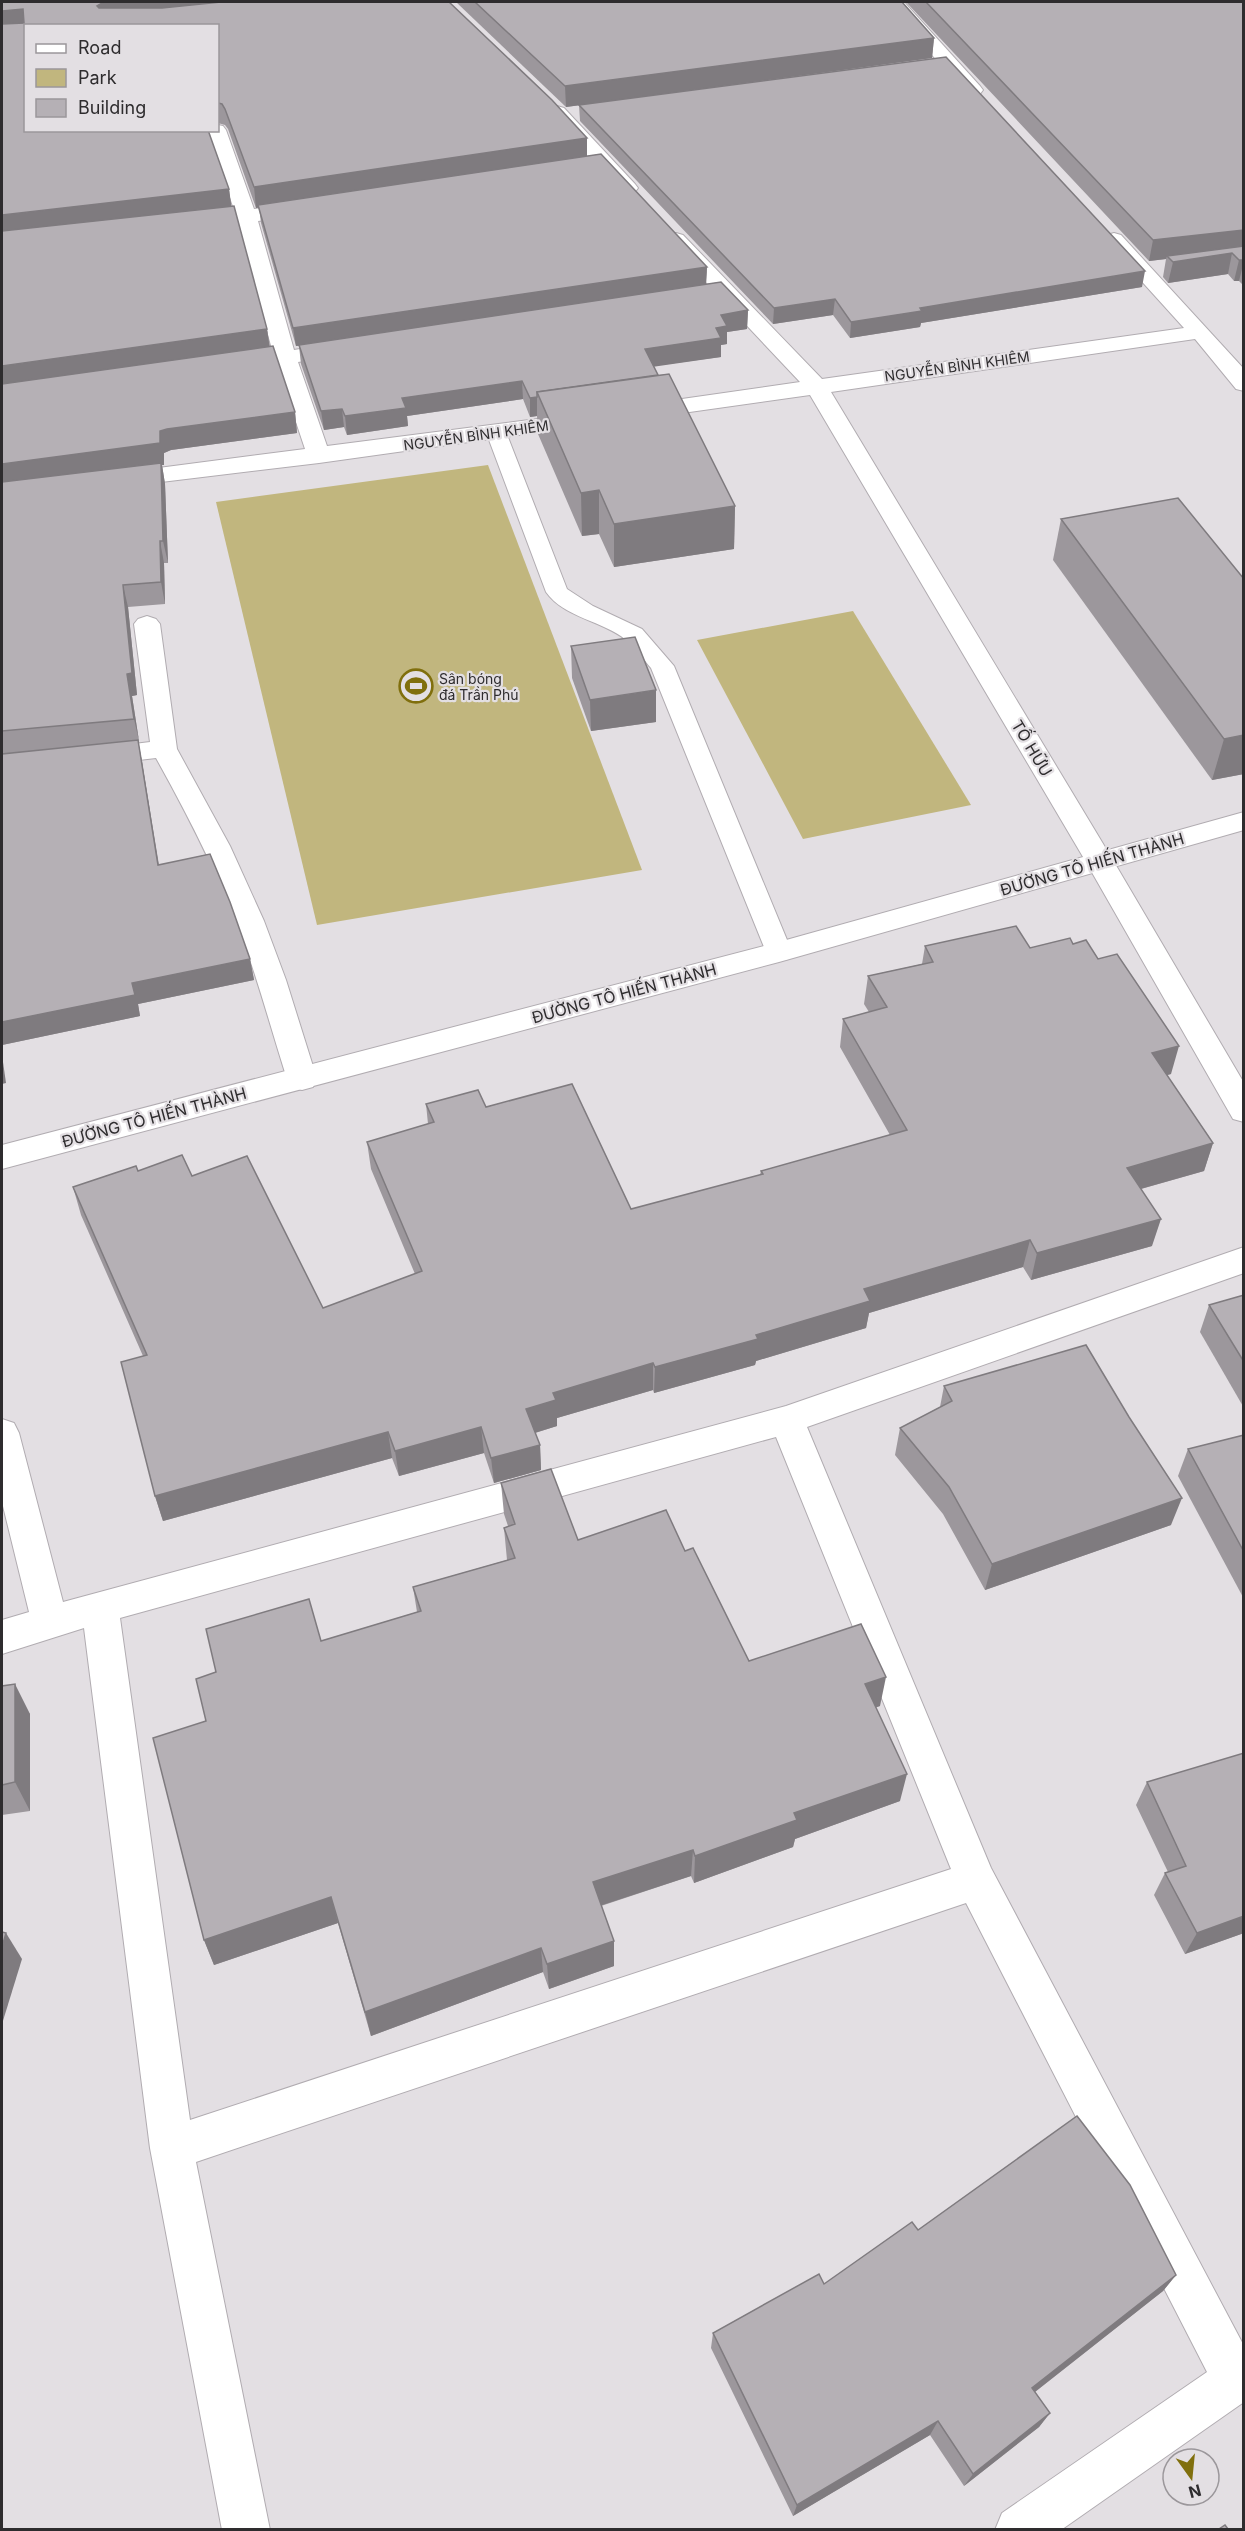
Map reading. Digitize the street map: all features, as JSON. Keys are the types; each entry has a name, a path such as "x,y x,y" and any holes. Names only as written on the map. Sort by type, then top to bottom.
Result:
{"street":[{"path":"895,2 948,64 989,107"},
{"path":"924,67 948,64"},
{"path":"544,99 645,206"},
{"path":"561,116 585,112"},
{"path":"217,132 247,217 285,357 319,456"},
{"path":"582,167 605,164"},
{"path":"178,225 328,205"},
{"name":"TỐ HỮU","path":"661,223 816,386 1100,862 1244,1111"},
{"path":"1102,227 1200,332 1244,384"},
{"path":"1143,270 1166,267"},
{"path":"702,294 724,291"},
{"name":"NGUYỄN BÌNH KHIÊM","path":"96,483 496,432 1200,332"},
{"path":"214,367 367,345"},
{"path":"147,624 164,749 190,794 231,878 261,949 302,1079"},
{"path":"71,758 164,749"},
{"name":"ĐƯỜNG TÔ HIẾN THÀNH","path":"2,1157 779,952 1244,821"},
{"path":"2,1636 100,1607 786,1420 1244,1260"},
{"path":"786,1420 976,1880 1240,2376 1019,2529"},
{"path":"2,1433 50,1622"},
{"path":"100,1607 172,2148 246,2529"},
{"path":"172,2148 976,1880"}],"lane":[{"path":"496,432 557,592 585,611 634,634 662,666 779,952"}],"green space":[{"name":"Sân bóng đá Trần Phú","path":"488,465 642,870 317,925 216,502"},
{"path":"853,611 971,805 803,839 697,640"}],"building":[{"path":"2,2 104,2 97,6 99,8 162,8 221,2 449,2 552,100 587,138 254,187 225,109 219,103 219,24 24,24 24,132 209,132 229,189 2,215 2,24 24,23 23,9 2,11"},
{"path":"475,2 902,2 934,38 565,86"},
{"path":"926,2 1244,2 1244,230 1153,240"},
{"path":"946,57 1145,271 920,308 922,311 851,322 835,299 774,308 579,105"},
{"path":"601,154 707,267 293,328 258,205"},
{"path":"234,206 267,329 2,366 2,231"},
{"path":"1244,246 1244,260 1239,260 1232,253 1173,262 1167,256"},
{"path":"721,282 748,310 721,315 727,326 716,328 721,338 645,349 658,375 537,392 537,397 530,398 522,381 402,398 406,408 345,416 342,409 321,411 299,345"},
{"path":"273,346 295,412 167,429 160,431 160,443 2,464 2,384"},
{"path":"669,374 735,506 614,524 599,490 581,493 537,392"},
{"path":"161,463 163,541 160,541 161,582 123,585 132,673 127,674 134,719 2,731 2,482"},
{"path":"1178,498 1244,579 1244,735 1224,739 1061,519"},
{"path":"635,637 656,690 590,700 571,646"},
{"path":"138,740 158,865 210,854 250,959 132,983 135,995 2,1022 2,754"},
{"path":"1016,926 1030,948 1070,938 1073,944 1086,940 1098,959 1117,954 1179,1046 1152,1053 1213,1143 1127,1168 1161,1219 1037,1253 1030,1240 864,1289 870,1301 756,1335 758,1339 655,1367 653,1363 553,1393 556,1400 526,1409 540,1445 491,1458 481,1427 395,1451 388,1432 155,1496 121,1362 147,1355 73,1187 136,1166 138,1171 182,1155 192,1176 247,1156 323,1308 422,1271 367,1142 434,1122 426,1104 478,1090 486,1107 572,1084 631,1209 763,1174 761,1171 907,1130 843,1019 887,1007 868,976 933,962 925,946"},
{"path":"1244,1295 1244,1362 1209,1305"},
{"path":"1086,1345 1129,1417 1182,1498 992,1564 949,1487 900,1428 952,1401 944,1386"},
{"path":"1244,1435 1244,1552 1188,1449"},
{"path":"551,1469 578,1540 666,1510 685,1551 693,1548 749,1661 861,1624 886,1677 865,1684 907,1774 794,1813 797,1820 695,1856 693,1850 593,1882 614,1941 547,1964 541,1948 365,2012 331,1897 204,1940 153,1738 206,1721 196,1679 216,1672 206,1629 309,1599 321,1641 421,1611 413,1587 515,1558 504,1528 515,1524 501,1483"},
{"path":"15,1684 15,1782 2,1785 2,1686"},
{"path":"1244,1753 1244,1916 1197,1933 1165,1873 1186,1866 1147,1782"},
{"path":"2,1932 6,1933 2,1947"},
{"path":"1077,2116 1130,2185 1176,2275 1032,2388 1050,2413 973,2474 938,2421 797,2505 713,2333 819,2274 824,2284 912,2222 918,2230"}],"place":[{"name":"Sân bóng đá Trần Phú","path":"416,686"}]}
